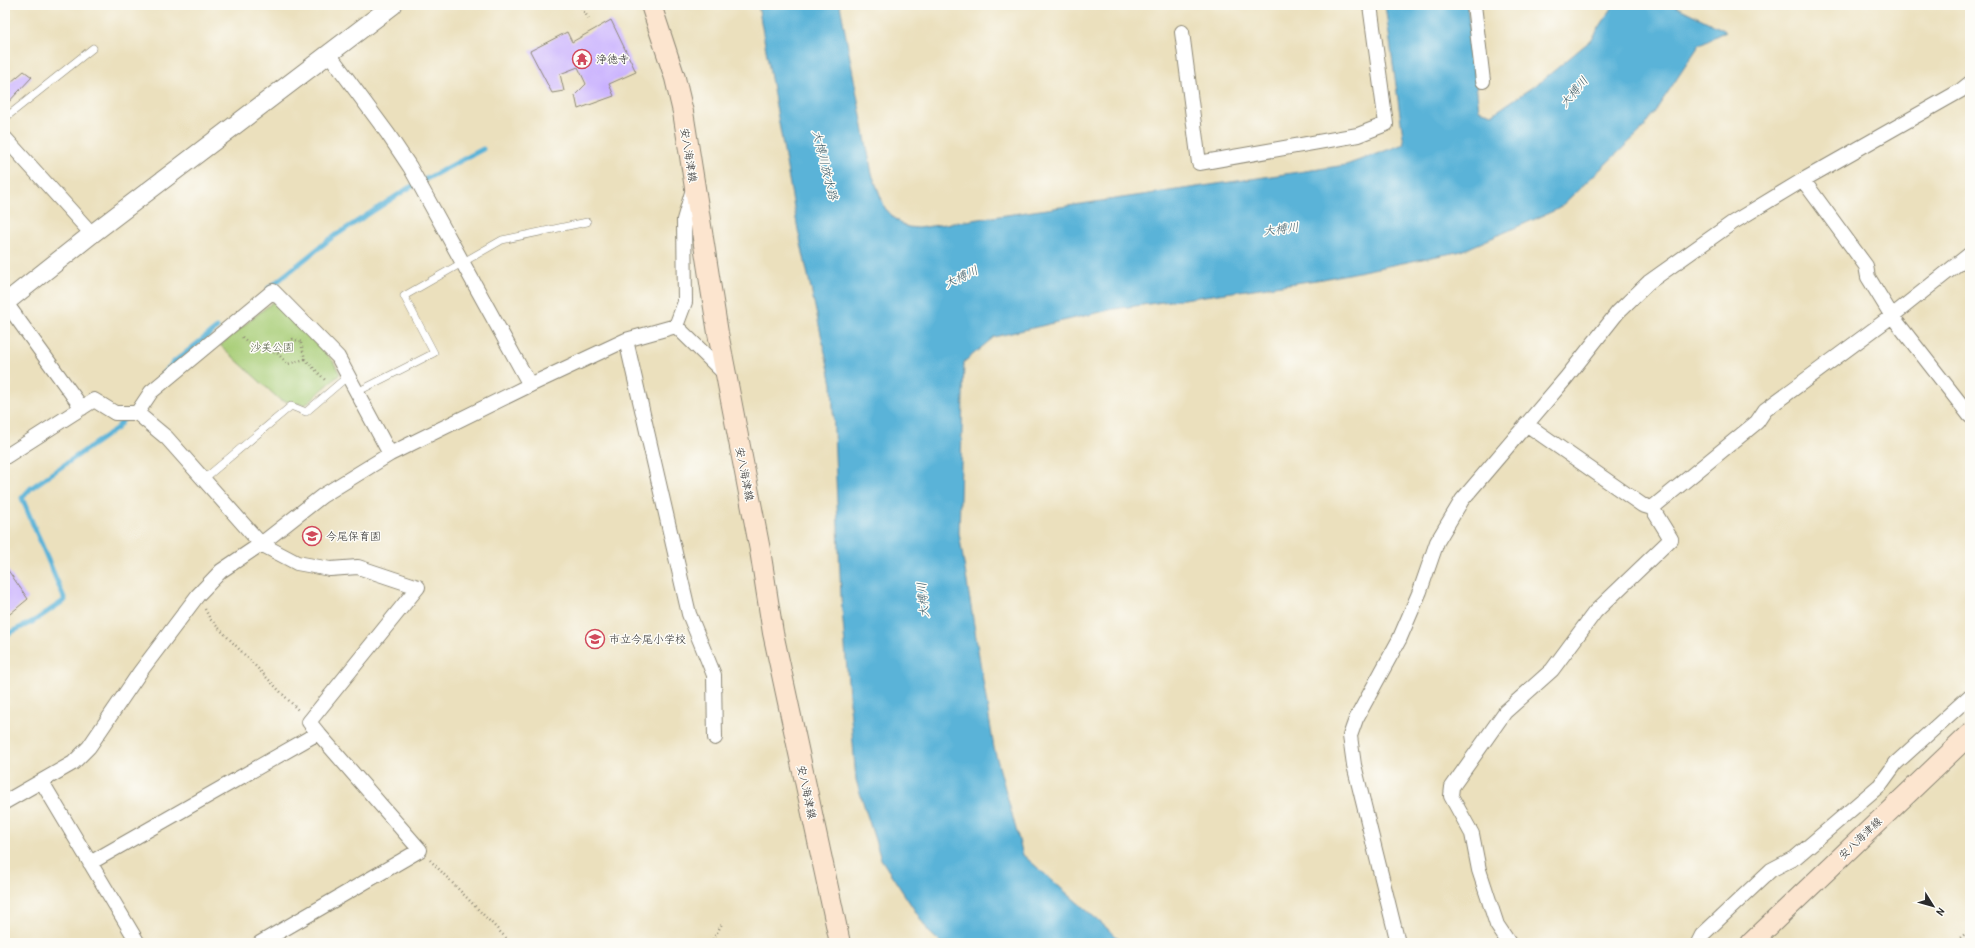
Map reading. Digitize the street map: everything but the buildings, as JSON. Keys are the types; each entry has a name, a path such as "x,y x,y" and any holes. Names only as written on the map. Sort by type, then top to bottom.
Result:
{"main road":[{"name":"安八海津線","path":"651,5 675,78 683,112 726,376 760,550 773,633 840,943"},
{"name":"安八海津線","path":"1751,943 1970,734"}],"street":[{"path":"82,408 5,303 92,234 392,5"},
{"path":"1182,32 1199,162 1358,135 1386,124 1370,5"},
{"path":"1474,5 1483,81"},
{"path":"329,54 388,134 410,167 530,385"},
{"path":"1398,943 1354,765 1350,736 1356,719 1399,640 1420,591 1438,542 1462,500 1566,378 1618,312 1648,282 1732,223 1804,180 1899,127 1960,91 1970,83"},
{"path":"5,138 92,234"},
{"path":"1804,180 1866,266 1868,277 1892,316 1970,416"},
{"path":"676,326 685,302 684,220 694,185"},
{"path":"1652,508 1757,422 1765,410 1892,316 1970,254"},
{"path":"136,413 151,392 273,292 338,357 390,454"},
{"path":"5,802 73,763 89,747 140,672 198,595 221,571 261,544 322,496 390,454 530,385 626,340 676,326"},
{"path":"676,326 726,376"},
{"path":"626,340 688,614 714,675 715,738"},
{"path":"5,456 94,400 115,413 136,413 167,438 261,544 297,563 330,569 358,567 418,587 309,722 420,850 260,943"},
{"path":"1509,943 1497,925 1479,870 1472,834 1451,796 1452,787 1505,712 1552,670 1595,612 1671,539 1652,508 1642,505 1526,424"},
{"path":"1698,943 1702,935 1771,870 1796,857 1880,785 1896,763 1970,696"},
{"path":"90,863 318,733"},
{"path":"42,782 138,943"}],"lane":[{"path":"5,118 93,48"},
{"path":"356,392 434,352 404,296 502,240 587,222"},
{"path":"204,479 291,406 306,412 348,376"}],"path":[{"path":"580,5 589,19"},
{"path":"230,327 255,348 277,353 288,364 305,359"},
{"path":"301,342 312,331"},
{"path":"277,353 293,339 301,342"},
{"path":"301,342 305,359 334,388"},
{"path":"198,595 210,619 309,722"},
{"path":"420,850 511,943"},
{"path":"711,943 723,922"},
{"path":"1954,943 1970,930"}],"green space":[{"name":"沙美公園","path":"274,301 333,361 340,374 305,405 280,400 220,345"}],"water":[{"path":"758,5 840,5 872,174 885,208 896,220 908,227 918,228 1346,165 1404,144 1385,5 1467,5 1479,110 1493,114 1544,79 1591,40 1614,5 1673,5 1726,31 1700,44 1644,128 1558,209 1462,251 1323,279 1114,309 994,337 964,362 959,533 994,748 1023,855 1124,943 941,943 929,932 881,859 856,780 841,597 832,384 798,230"}],"waterway":[{"path":"269,288 330,239 407,189 483,149"},
{"path":"164,373 174,362 217,328"},
{"path":"5,635 34,621 65,600 22,498 31,488 117,428 127,415"}],"place":[{"name":"浄徳寺","path":"582,59"},
{"name":"今尾保育園","path":"312,536"},
{"name":"市立今尾小学校","path":"595,639"}],"water label":[{"name":"大榑川","path":"1574,92"},
{"name":"大博川放水路","path":"825,165"},
{"name":"大榑川","path":"1281,229"},
{"name":"大榑川","path":"961,277"},
{"name":"大榑川","path":"923,600"}]}
